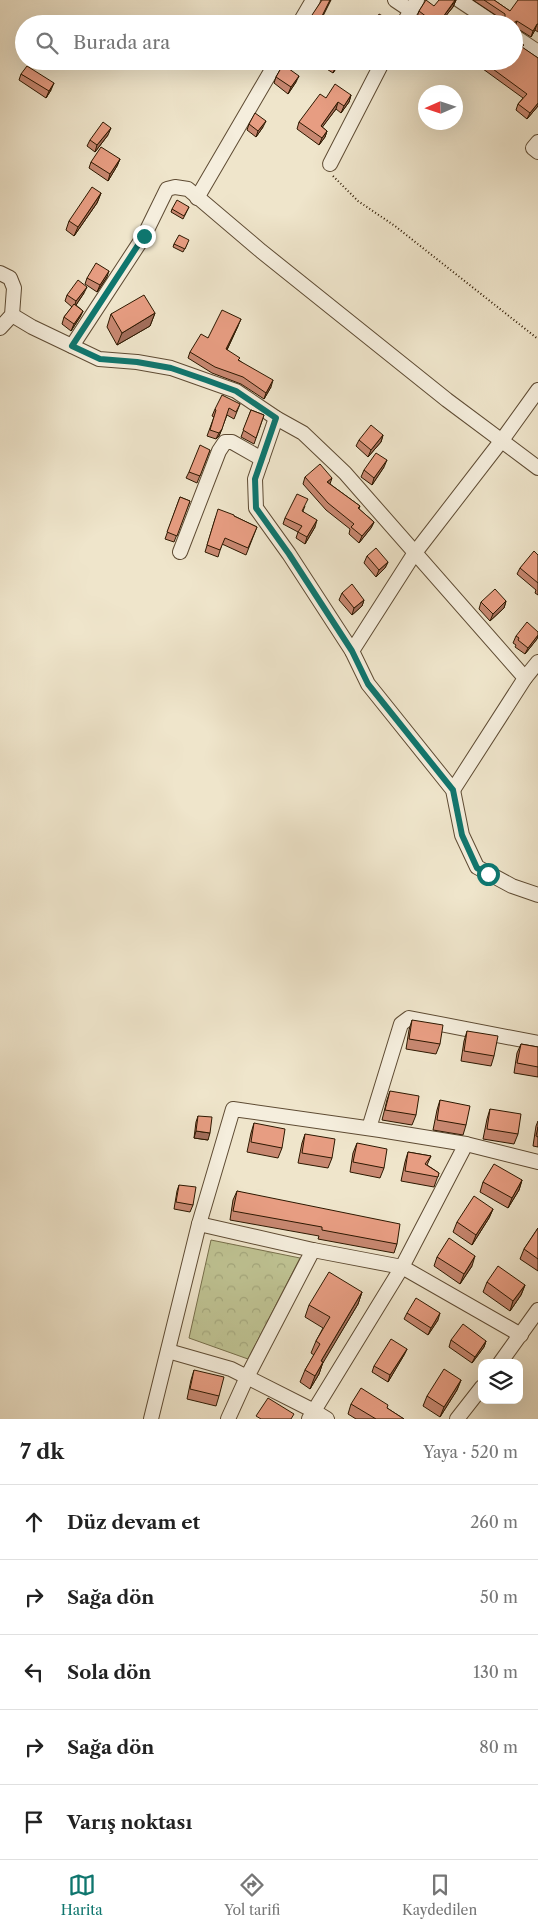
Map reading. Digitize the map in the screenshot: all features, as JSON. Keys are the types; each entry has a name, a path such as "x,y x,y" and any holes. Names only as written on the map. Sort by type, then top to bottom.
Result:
{"street":[{"path":"304,15 313,0"},
{"path":"395,0 413,5"},
{"path":"459,0 482,15"},
{"path":"523,42 538,52"},
{"path":"197,198 272,70"},
{"path":"330,164 378,70"},
{"path":"538,142 533,148 538,152"},
{"path":"72,346 144,236 167,189 175,187 188,189 447,400 538,468"},
{"path":"0,273 10,278 14,288 12,315 0,328"},
{"path":"12,315 100,359 137,362 171,368 236,391 276,418 303,433 344,473 525,678"},
{"path":"352,651 414,554 538,390"},
{"path":"276,418 255,479 256,508 289,554 352,651 368,684 453,790 462,835 477,868 512,886 538,895"},
{"path":"180,552 219,451 225,442 232,442 262,459"},
{"path":"453,790 525,678 538,662"},
{"path":"369,1128 401,1024 409,1018 538,1043"},
{"path":"151,1419 199,1224 233,1109 466,1144 538,1162"},
{"path":"312,1415 402,1267 466,1144"},
{"path":"199,1224 313,1250 402,1267 521,1335"},
{"path":"228,1419 246,1377 313,1250"},
{"path":"503,1359 538,1310"},
{"path":"168,1351 231,1369 312,1415 327,1419"},
{"path":"458,1419 478,1392"}],"path":[{"path":"330,164 330,170 336,181 358,201 395,226 538,339"}],"green space":[{"path":"211,1240 300,1258 248,1359 189,1338"}],"building":[{"path":"322,0 330,0 322,15 312,15"},
{"path":"426,0 434,6 439,0 455,0 444,15 424,15 419,11"},
{"path":"484,0 494,0 510,11 518,0 538,0 538,24 533,31 523,25 523,15 505,14"},
{"path":"523,48 538,58 538,103 530,113 518,104 527,94 494,70 523,70"},
{"path":"24,70 33,70 54,83 49,91 21,74"},
{"path":"280,70 291,70 299,76 291,87 276,77"},
{"path":"335,84 351,95 344,106 338,102 321,126 327,131 322,138 299,122 320,94 326,98"},
{"path":"255,113 266,121 258,131 249,124"},
{"path":"103,122 111,128 97,145 90,140"},
{"path":"101,147 120,159 110,174 91,162"},
{"path":"92,187 101,193 78,227 69,221"},
{"path":"177,200 189,207 184,216 172,209"},
{"path":"179,235 189,240 185,249 174,244"},
{"path":"96,263 109,271 100,285 87,278"},
{"path":"78,280 87,287 76,301 67,295"},
{"path":"144,295 155,313 122,333 111,314"},
{"path":"74,304 83,311 74,324 64,317"},
{"path":"222,310 241,319 226,349 240,358 238,360 273,380 266,393 243,377 215,367 190,352 201,334 208,338"},
{"path":"222,395 240,404 236,412 229,408 219,433 210,430 215,409"},
{"path":"251,410 264,415 256,438 243,430"},
{"path":"371,425 383,435 371,450 359,440"},
{"path":"200,445 210,450 200,476 189,472"},
{"path":"376,453 387,460 374,478 364,470"},
{"path":"320,464 332,478 327,482 360,506 358,508 374,522 362,536 351,527 354,524 328,503 305,477"},
{"path":"297,494 308,499 302,511 317,520 307,537 298,532 302,526 285,518"},
{"path":"180,497 190,501 177,536 167,532"},
{"path":"218,509 257,527 248,548 225,538 220,550 207,545"},
{"path":"376,548 388,562 379,570 367,556"},
{"path":"534,551 538,555 538,583 520,568"},
{"path":"352,584 364,600 354,608 342,593"},
{"path":"495,589 506,601 493,614 481,602"},
{"path":"527,622 538,632 538,635 528,648 516,636"},
{"path":"412,1020 443,1025 440,1044 409,1039"},
{"path":"467,1031 498,1036 494,1056 464,1051"},
{"path":"521,1044 538,1047 538,1067 517,1063"},
{"path":"390,1091 419,1096 416,1115 385,1110"},
{"path":"440,1100 470,1106 466,1125 437,1120"},
{"path":"490,1109 521,1114 518,1134 487,1129"},
{"path":"198,1116 212,1117 210,1133 196,1131"},
{"path":"254,1123 285,1129 282,1148 251,1142"},
{"path":"305,1134 335,1139 332,1158 302,1153"},
{"path":"357,1143 387,1149 384,1168 353,1162"},
{"path":"408,1152 431,1156 425,1164 439,1173 438,1177 405,1171"},
{"path":"494,1164 522,1180 512,1198 483,1182"},
{"path":"179,1185 196,1187 193,1205 176,1202"},
{"path":"237,1191 400,1224 397,1244 322,1230 322,1227 233,1211"},
{"path":"474,1196 493,1209 476,1235 457,1222"},
{"path":"538,1228 538,1259 524,1249"},
{"path":"449,1238 475,1256 464,1274 437,1257"},
{"path":"498,1266 525,1285 513,1301 487,1282"},
{"path":"329,1272 362,1292 321,1361 323,1362 315,1376 305,1370 320,1344 316,1341 330,1317 309,1305"},
{"path":"416,1298 440,1313 431,1328 407,1313"},
{"path":"463,1324 486,1341 475,1357 451,1340"},
{"path":"391,1339 407,1349 390,1375 374,1366"},
{"path":"444,1369 461,1380 444,1407 427,1396"},
{"path":"194,1370 224,1377 219,1396 190,1389"},
{"path":"361,1388 388,1405 387,1408 404,1419 376,1419 351,1404"},
{"path":"268,1398 294,1414 291,1419 261,1419 256,1416"}],"route":[{"path":"144,236 72,346 100,359 137,362 171,368 206,380 236,391 276,418 255,479 256,508 289,554 352,651 368,684 394,714 453,790 462,835 477,868 488,874"}]}
